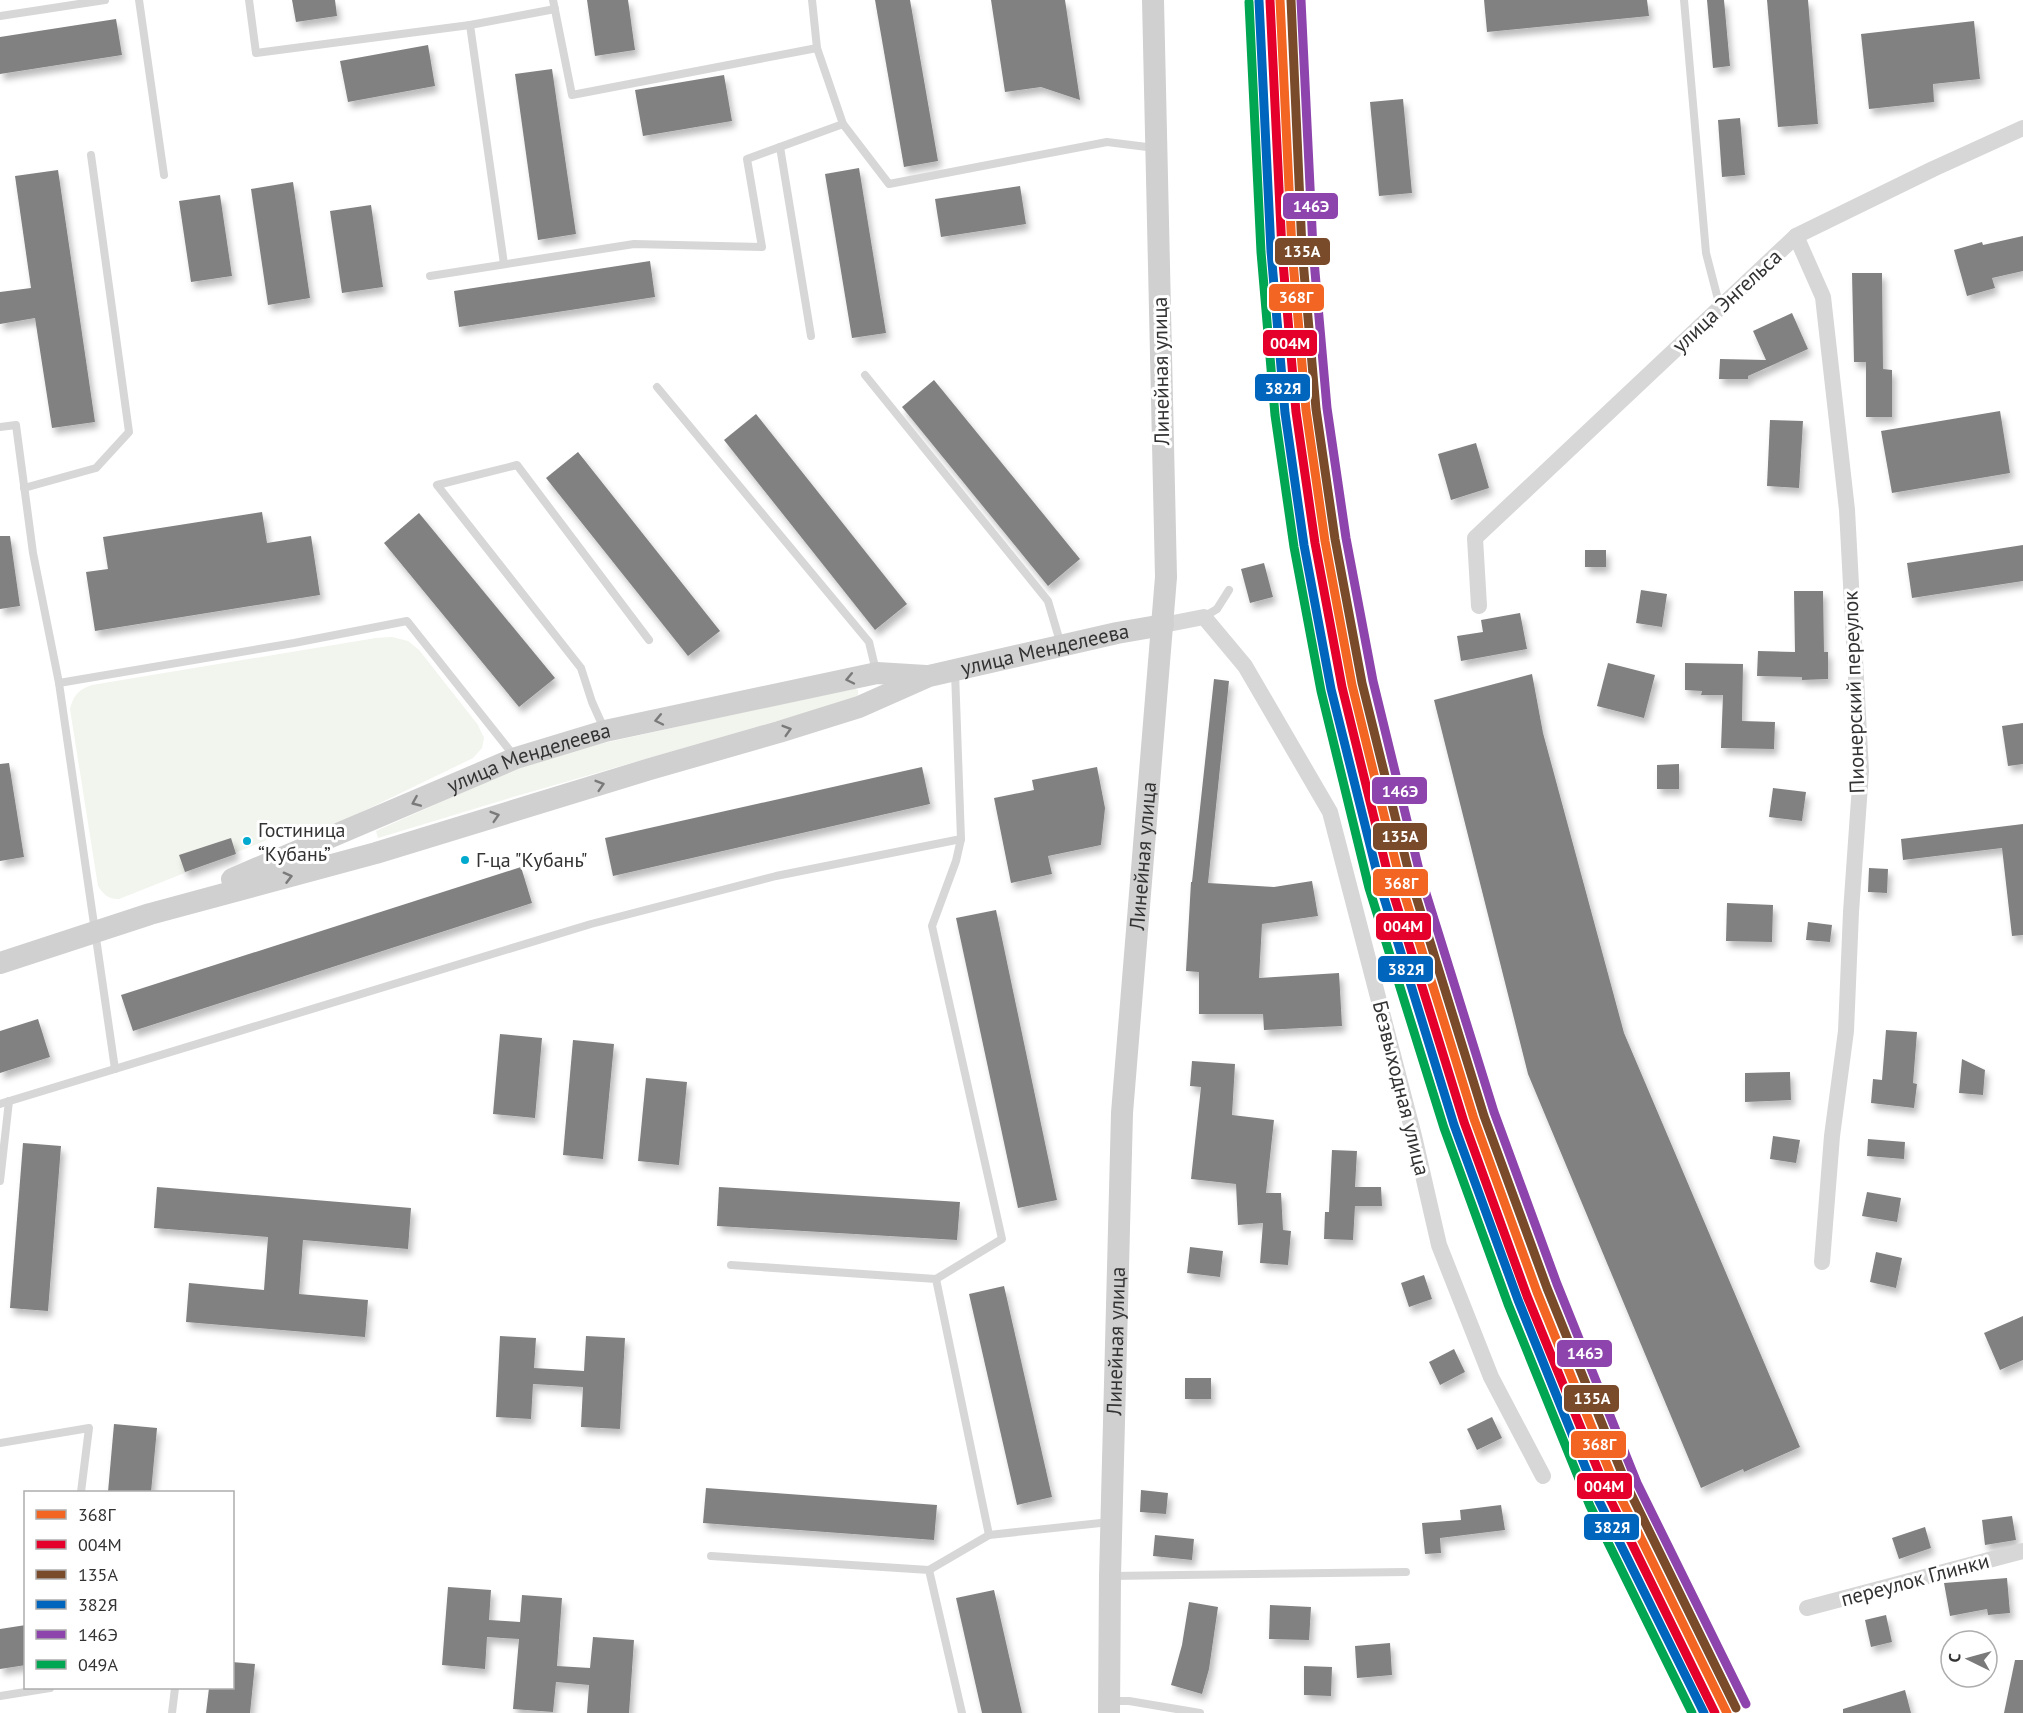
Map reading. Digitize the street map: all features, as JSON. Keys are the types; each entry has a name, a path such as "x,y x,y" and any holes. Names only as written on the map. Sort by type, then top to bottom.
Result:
{"main road":[{"name":"Линейная улица","path":"1109,1707 1110,1575 1122,1113 1163,625 1166,565 1153,0"},
{"name":"улица Менделеева","path":"0,963 150,914 376,853 639,772 859,708 929,676 1163,625"},
{"name":"улица Менделеева","path":"150,914 516,758 605,731 877,673 929,676"}],"street":[{"name":"улица Энгельса","path":"1479,606 1475,538 1796,236 2023,128"},
{"name":"Пионерский переулок","path":"1796,236 1823,297 1847,510 1861,771 1851,912 1846,1031 1832,1136 1822,1262"},
{"path":"1163,625 1204,617"},
{"name":"Безвыходная улица","path":"1204,617 1245,666 1330,812 1414,1136 1439,1245 1491,1377 1543,1476"},
{"name":"переулок Глинки","path":"1807,1608 2023,1551"}],"lane":[{"path":"0,16 105,0"},
{"path":"139,0 164,175"},
{"path":"249,0 256,53 470,25 554,4 572,95 817,48"},
{"path":"812,0 817,48 843,124 889,184 1107,142 1156,148"},
{"path":"1684,0 1706,254 1720,307"},
{"path":"470,25 504,264"},
{"path":"430,276 634,244 762,247 747,159 843,124"},
{"path":"780,147 811,336"},
{"path":"24,488 96,468 129,432 91,155"},
{"path":"865,375 1048,601 1061,646"},
{"path":"657,387 869,642 877,673"},
{"path":"0,427 16,425 33,553 59,683 115,1069"},
{"path":"605,731 581,669 437,485 517,465 649,640"},
{"path":"1204,617 1217,609 1229,590"},
{"path":"59,683 294,643 407,621 516,758"},
{"path":"731,1265 936,1279 1002,1239 932,926 956,861 961,839 955,670"},
{"path":"0,1181 5,1102 591,924 776,876 961,839"},
{"path":"936,1279 989,1535"},
{"path":"0,1443 89,1428 81,1491"},
{"path":"711,1556 929,1570 989,1535 1113,1522"},
{"path":"929,1570 962,1713"},
{"path":"1110,1575 1406,1572"},
{"path":"0,1695 43,1689"},
{"path":"172,1713 175,1689"},
{"path":"1109,1707 1129,1701 1200,1713"}],"shaded area":[{"path":"392,637 408,641 419,650 478,725 484,738 482,748 473,758 341,822 275,837 119,899 109,897 102,892 98,886 70,709 78,693 92,685"},
{"path":"853,688 858,690 858,695 854,699 378,838 376,831 508,772 568,751"}],"building":[{"path":"292,0 335,0 337,16 296,22"},
{"path":"587,0 628,0 635,50 595,56"},
{"path":"875,0 910,0 938,161 904,167"},
{"path":"991,0 1065,0 1080,100 1041,87 1005,92"},
{"path":"1484,0 1647,0 1649,16 1487,32"},
{"path":"1707,0 1724,0 1730,66 1713,68"},
{"path":"1767,0 1808,0 1818,124 1778,127"},
{"path":"116,19 122,55 0,74 0,37"},
{"path":"1974,21 1980,79 1933,84 1934,102 1869,109 1861,34"},
{"path":"428,45 435,86 348,102 340,61"},
{"path":"552,69 576,234 538,240 515,74"},
{"path":"724,75 732,121 643,136 635,90"},
{"path":"1403,99 1412,193 1379,196 1370,102"},
{"path":"1740,118 1745,175 1722,177 1718,120"},
{"path":"859,168 886,333 852,338 825,174"},
{"path":"58,170 95,422 52,428 35,318 0,324 0,292 31,288 15,176"},
{"path":"293,182 310,298 268,305 251,189"},
{"path":"1020,186 1026,224 941,237 935,199"},
{"path":"220,195 232,276 191,282 179,201"},
{"path":"371,205 383,287 342,293 330,211"},
{"path":"2023,236 2023,271 1992,278 1995,288 1967,296 1954,250 1982,242 1983,245"},
{"path":"650,261 655,297 459,327 454,291"},
{"path":"1852,273 1882,273 1883,369 1892,370 1892,417 1866,417 1866,362 1854,362"},
{"path":"1792,313 1808,349 1748,376 1748,379 1719,379 1720,359 1766,360 1753,331"},
{"path":"934,380 1080,559 1048,586 902,407"},
{"path":"2000,411 2010,473 1892,493 1881,431"},
{"path":"756,414 907,604 875,630 724,440"},
{"path":"1770,420 1803,421 1799,488 1767,486"},
{"path":"1476,443 1489,488 1451,500 1438,454"},
{"path":"578,452 720,631 688,656 546,478"},
{"path":"262,512 267,543 311,536 320,595 95,631 86,572 108,569 103,537"},
{"path":"419,513 555,678 519,707 384,543"},
{"path":"0,536 10,536 20,606 0,609"},
{"path":"2023,545 2023,581 1912,598 1907,563"},
{"path":"1585,550 1606,550 1606,567 1585,567"},
{"path":"1264,563 1273,597 1250,603 1241,569"},
{"path":"1641,590 1667,594 1662,627 1636,623"},
{"path":"1794,591 1823,591 1824,652 1828,652 1828,679 1802,680 1802,677 1757,676 1758,651 1795,652"},
{"path":"1520,613 1527,649 1461,661 1457,636 1483,632 1481,620"},
{"path":"1608,663 1655,675 1644,718 1597,706"},
{"path":"1685,663 1743,664 1742,721 1775,722 1774,749 1721,748 1723,695 1701,695 1702,691 1685,690"},
{"path":"1532,674 1543,733 1624,1033 1800,1447 1701,1488 1528,1074 1434,700"},
{"path":"1214,679 1229,681 1208,883 1274,887 1312,881 1318,916 1262,924 1259,978 1339,973 1342,1026 1264,1030 1263,1014 1199,1014 1199,972 1186,971 1191,882"},
{"path":"2023,723 2023,764 2008,766 2002,726"},
{"path":"9,763 24,857 0,861 0,764"},
{"path":"1679,764 1679,789 1657,789 1657,765"},
{"path":"922,767 930,804 613,876 605,838"},
{"path":"1097,767 1105,808 1101,845 1048,856 1052,874 1011,883 994,798 1034,790 1032,780"},
{"path":"1773,788 1806,792 1802,821 1769,817"},
{"path":"2023,824 2023,935 2012,936 2002,848 1903,860 1901,839"},
{"path":"231,838 236,854 185,872 179,855"},
{"path":"521,867 532,903 133,1031 121,995"},
{"path":"1869,868 1888,869 1887,893 1868,892"},
{"path":"1727,903 1773,905 1772,942 1726,941"},
{"path":"996,910 1057,1200 1018,1208 956,918"},
{"path":"1808,922 1832,925 1830,942 1806,940"},
{"path":"38,1019 50,1057 0,1073 0,1031"},
{"path":"1886,1030 1917,1032 1913,1083 1917,1084 1914,1108 1871,1103 1873,1079 1882,1080"},
{"path":"500,1034 542,1038 535,1118 493,1114"},
{"path":"573,1040 614,1044 603,1159 563,1155"},
{"path":"1962,1059 1985,1070 1983,1095 1959,1093"},
{"path":"1192,1061 1235,1064 1232,1115 1274,1120 1266,1193 1281,1193 1283,1230 1291,1231 1288,1265 1260,1263 1263,1223 1238,1225 1236,1184 1191,1179 1201,1087 1190,1086"},
{"path":"1790,1072 1791,1100 1745,1102 1745,1073"},
{"path":"646,1078 687,1082 679,1165 638,1161"},
{"path":"1773,1136 1800,1140 1796,1163 1770,1159"},
{"path":"1868,1139 1905,1142 1904,1159 1867,1156"},
{"path":"23,1143 61,1146 48,1311 10,1308"},
{"path":"1332,1150 1357,1151 1355,1187 1381,1187 1382,1206 1355,1206 1353,1240 1324,1239 1325,1212 1329,1212"},
{"path":"157,1187 411,1208 408,1249 303,1240 299,1294 368,1300 365,1337 186,1322 189,1283 264,1290 268,1237 154,1228"},
{"path":"719,1187 960,1202 957,1240 717,1226"},
{"path":"1867,1192 1901,1198 1897,1222 1862,1216"},
{"path":"1190,1247 1223,1251 1220,1277 1187,1273"},
{"path":"1876,1252 1902,1258 1896,1288 1870,1282"},
{"path":"1424,1275 1432,1299 1409,1307 1401,1283"},
{"path":"1004,1286 1052,1497 1017,1505 969,1294"},
{"path":"2023,1316 2023,1360 2000,1370 1984,1333"},
{"path":"500,1336 536,1338 534,1368 584,1371 586,1336 625,1338 620,1429 581,1427 583,1387 533,1384 531,1419 496,1417"},
{"path":"1454,1349 1465,1372 1440,1385 1429,1362"},
{"path":"1185,1378 1211,1378 1211,1399 1185,1399"},
{"path":"1492,1417 1502,1438 1477,1450 1467,1429"},
{"path":"114,1424 157,1428 151,1491 108,1491"},
{"path":"706,1488 937,1505 934,1540 703,1523"},
{"path":"1141,1490 1168,1493 1166,1514 1140,1512"},
{"path":"1501,1505 1505,1530 1440,1538 1441,1553 1425,1554 1422,1523 1461,1520 1460,1510"},
{"path":"2012,1516 2016,1540 1985,1545 1982,1520"},
{"path":"1925,1527 1931,1548 1899,1559 1892,1538"},
{"path":"1155,1535 1194,1539 1192,1560 1153,1556"},
{"path":"2007,1578 2010,1613 1988,1615 1987,1609 1950,1616 1944,1583"},
{"path":"448,1587 491,1590 489,1620 520,1622 522,1595 562,1598 557,1666 590,1668 593,1637 634,1640 629,1713 587,1713 589,1685 556,1682 553,1712 513,1709 519,1639 487,1637 485,1669 442,1665"},
{"path":"994,1590 1022,1713 982,1713 956,1598"},
{"path":"1189,1602 1218,1607 1209,1669 1202,1694 1171,1685 1182,1645"},
{"path":"1270,1605 1311,1607 1309,1640 1269,1639"},
{"path":"1886,1615 1892,1642 1871,1647 1865,1620"},
{"path":"24,1625 24,1665 0,1669 0,1629"},
{"path":"1390,1643 1392,1675 1357,1678 1355,1646"},
{"path":"2015,1660 2023,1660 2023,1713 2004,1713"},
{"path":"234,1662 255,1664 250,1713 206,1713 209,1689 234,1689"},
{"path":"1304,1666 1332,1667 1331,1696 1304,1695"},
{"path":"1905,1690 1911,1713 1843,1713 1843,1709"}],"transit line":[{"name":"368Г","path":"1280,0 1292,250 1306,410 1325,541 1352,685 1400,880 1474,1119 1537,1292 1618,1492 1727,1713"},
{"name":"135А","path":"1291,0 1302,249 1316,409 1335,539 1362,683 1410,877 1484,1116 1547,1288 1628,1488 1736,1708"},
{"name":"146Э","path":"1301,0 1313,249 1327,408 1346,538 1373,681 1420,874 1494,1112 1557,1284 1637,1483 1746,1704"},
{"name":"382Я","path":"1259,1 1271,251 1285,413 1304,545 1331,689 1380,885 1454,1125 1518,1300 1599,1501 1704,1713"},
{"name":"004М","path":"1270,1 1282,251 1296,412 1315,543 1342,687 1390,883 1464,1122 1527,1296 1609,1497 1715,1713"},
{"name":"049А","path":"1249,2 1261,252 1275,415 1294,547 1321,691 1369,888 1444,1128 1508,1304 1590,1506 1692,1713"}],"place":[{"name":"Гостиница “Кубань”","path":"247,841"},
{"name":"Г-ца \"Кубань\"","path":"465,860"}]}
